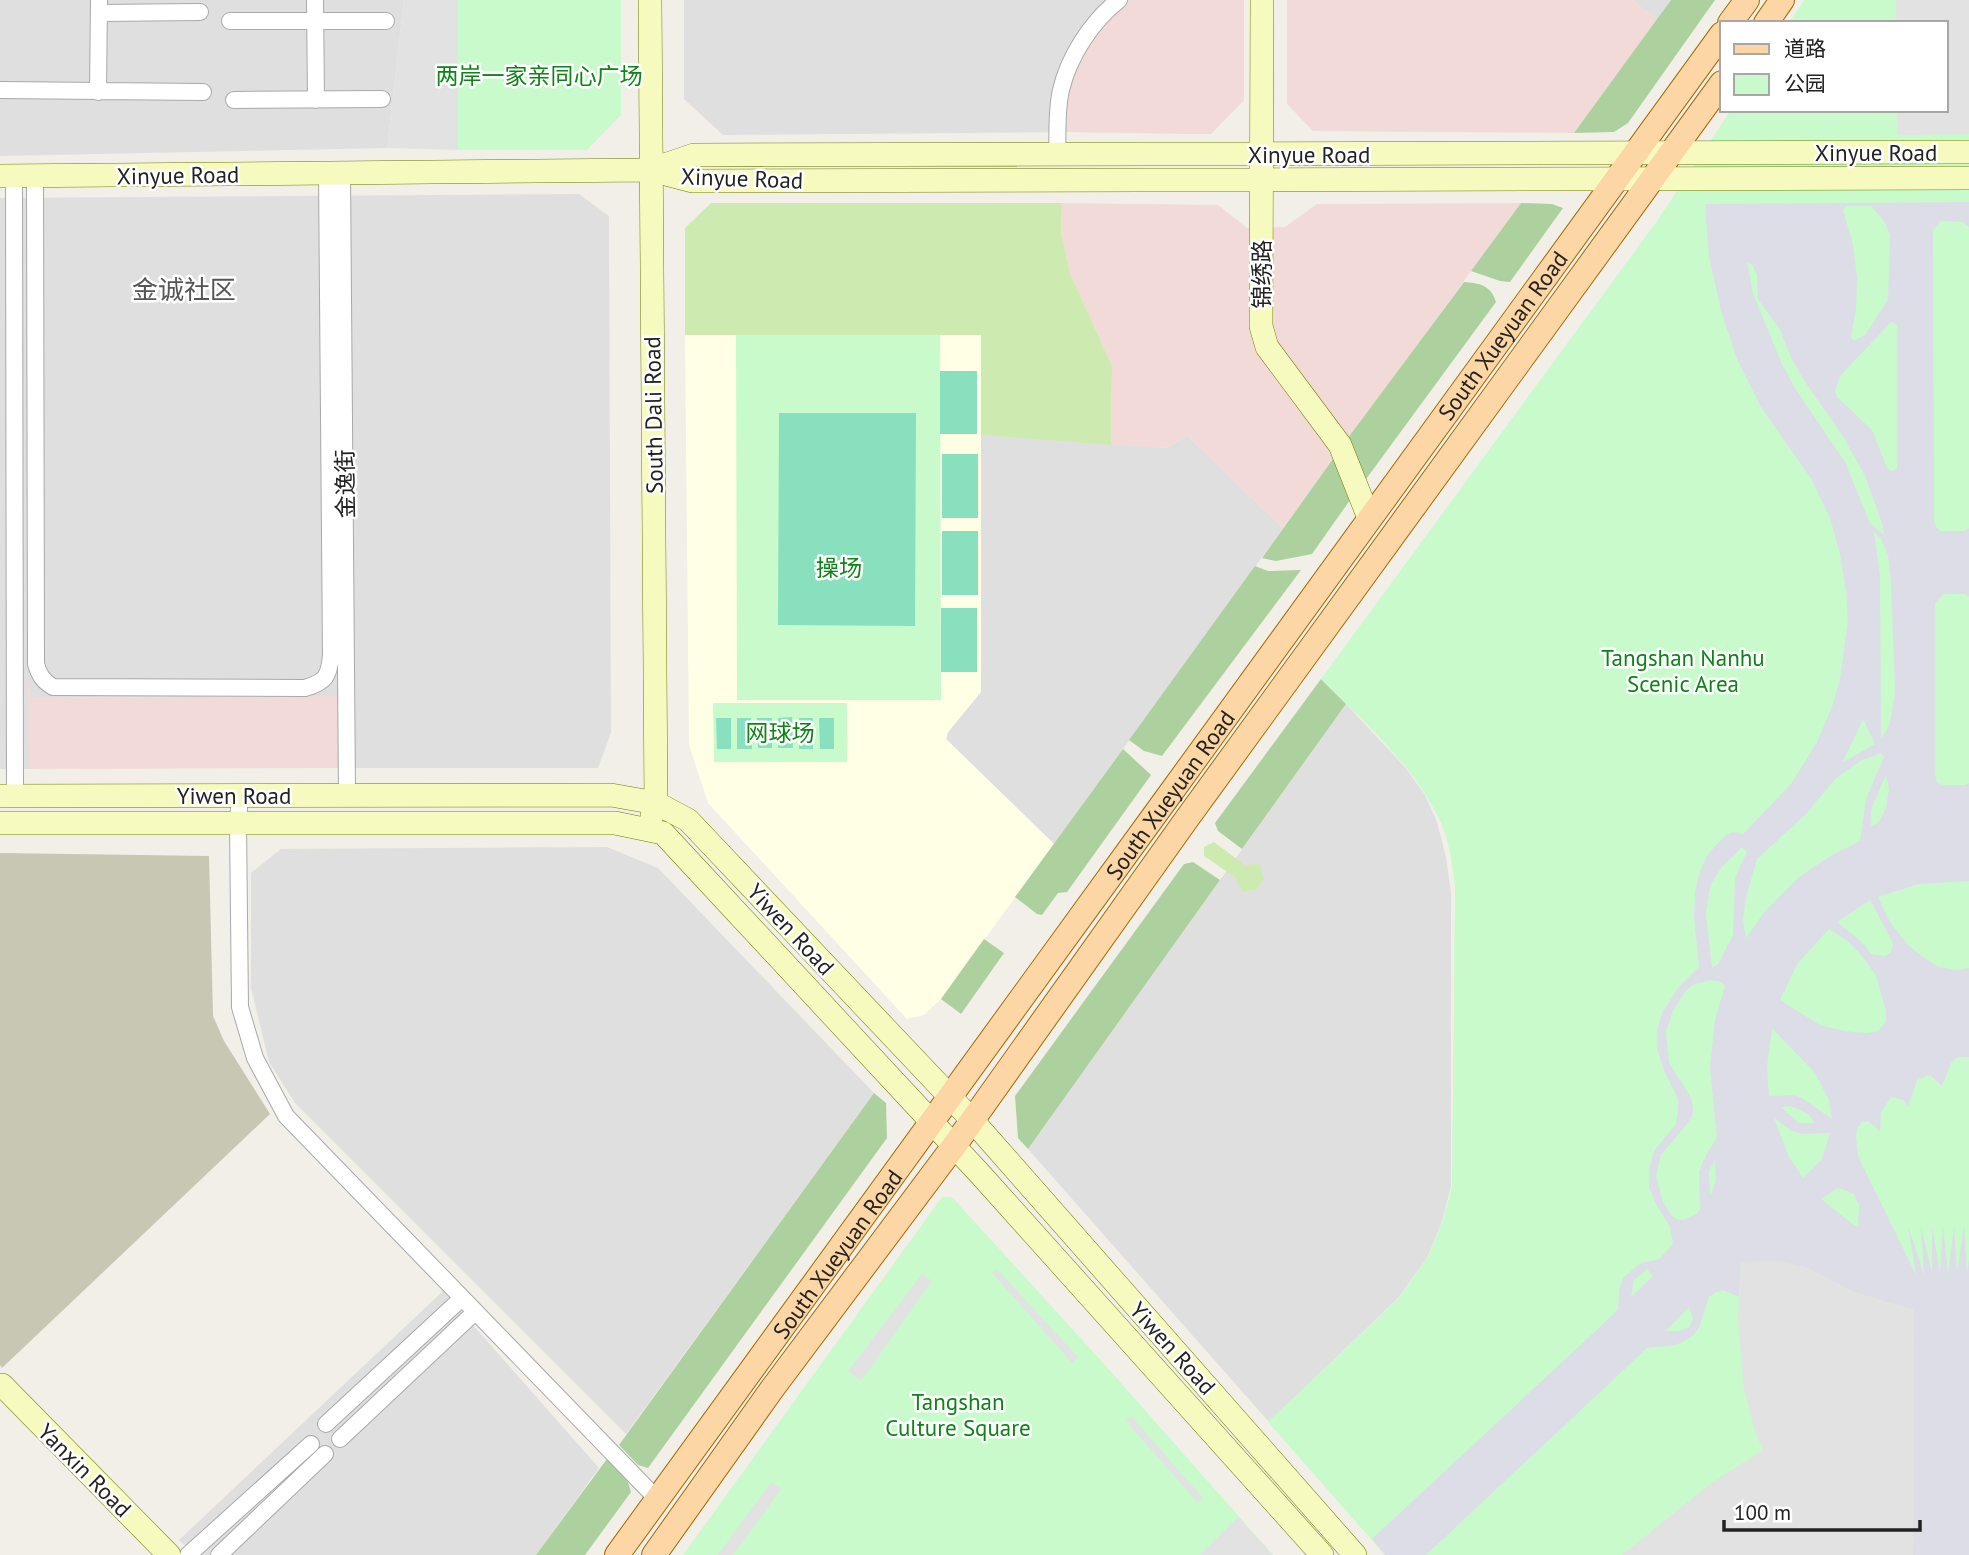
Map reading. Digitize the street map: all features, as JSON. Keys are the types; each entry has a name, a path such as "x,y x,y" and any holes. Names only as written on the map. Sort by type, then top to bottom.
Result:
{"main road":[{"name":"South Dali Road","path":"646,829 656,803 650,0"},
{"name":"锦绣路","path":"1262,0 1261,326 1267,347 1340,445 1369,518"},
{"path":"1731,21 1747,0"},
{"path":"1767,21 1782,0"},
{"name":"South Xueyuan Road","path":"617,1555 933,1124 1369,518 1720,37"},
{"name":"South Xueyuan Road","path":"654,1555 772,1389 954,1146 1194,809 1720,86"},
{"name":"Xinyue Road","path":"650,170 694,155 1969,152"},
{"name":"Xinyue Road","path":"16,176 650,170 692,181 1969,178"},
{"name":"Yiwen Road","path":"8,796 611,795 656,803 688,820 972,1120 1355,1555"},
{"name":"Yiwen Road","path":"0,823 615,823 663,833 954,1146 1322,1555"},
{"name":"Yanxin Road","path":"1,1386 169,1555"}],"street":[{"path":"315,0 316,100"},
{"path":"1058,155 1061,90 1072,62 1090,30 1119,0"},
{"path":"99,92 99,6 200,12"},
{"path":"230,21 386,21"},
{"path":"0,90 203,92"},
{"path":"234,100 382,99"},
{"path":"16,176 38,673 45,683 53,687 305,688 318,684 329,673 331,655 334,174"},
{"name":"金逸街","path":"334,174 347,795"},
{"path":"8,796 16,176"},
{"path":"240,795 240,1007 255,1058 286,1116 658,1500"},
{"path":"188,1555 311,1444 313,1430 326,1424 462,1298"},
{"path":"219,1555 325,1454 334,1451 340,1440 475,1312"},
{"path":"326,1424 338,1431 340,1440"},
{"path":"311,1444 316,1451 325,1454"}],"shaded area":[{"path":"0,0 404,0 387,148 0,156"},
{"path":"404,0 458,0 458,150 387,148"},
{"path":"684,0 1244,0 1244,100 1211,134 1066,132 723,135 684,99"},
{"path":"1131,0 1244,0 1244,100 1211,134 1066,132 1073,74 1110,17"},
{"path":"1287,0 1632,0 1657,20 1574,133 1313,131 1287,104"},
{"path":"1632,0 1671,0 1657,20"},
{"path":"1896,0 1969,0 1969,134 1898,135 1897,112 1948,112 1948,21 1896,21"},
{"path":"579,194 609,216 611,733 598,768 337,768 336,696 30,698 29,693 29,769 0,769 0,198"},
{"path":"1969,202 1969,227 1963,222 1941,221 1933,230 1934,520 1941,531 1964,531 1969,528 1969,597 1965,594 1944,594 1935,603 1935,775 1937,782 1942,785 1969,783 1969,881 1918,884 1878,897 1890,922 1907,944 1923,957 1939,967 1956,970 1969,968 1969,1057 1958,1057 1951,1063 1942,1086 1930,1075 1917,1080 1908,1107 1904,1100 1891,1097 1881,1112 1880,1131 1868,1121 1862,1122 1857,1128 1856,1137 1858,1156 1916,1275 1908,1226 1924,1275 1921,1226 1932,1273 1932,1226 1940,1274 1943,1226 1948,1274 1954,1226 1957,1273 1964,1226 1967,1273 1969,1259 1969,1555 1913,1555 1914,1310 1854,1292 1806,1267 1764,1261 1741,1263 1739,1297 1723,1290 1716,1292 1709,1297 1700,1325 1693,1336 1676,1345 1647,1348 1426,1555 1385,1555 1372,1539 1618,1310 1623,1278 1641,1263 1659,1259 1673,1244 1670,1227 1649,1188 1649,1170 1654,1151 1676,1124 1678,1111 1678,1099 1665,1073 1657,1048 1657,1030 1662,1013 1678,988 1699,967 1694,917 1695,892 1700,871 1708,854 1726,835 1733,832 1743,834 1791,784 1816,744 1832,707 1840,679 1848,619 1840,554 1830,518 1812,480 1761,407 1737,359 1721,311 1709,256 1705,204","holes":["1846,206 1871,206 1885,222 1890,235 1888,299 1866,334 1854,341 1851,337 1856,309 1857,277 1853,245 1843,210","1747,261 1757,275 1758,299 1780,330 1791,358 1841,433 1865,476 1884,535 1870,523 1845,462 1795,388 1753,294","1893,322 1897,326 1897,469 1891,471 1887,468 1872,430 1837,397 1835,391 1840,376","1874,532 1881,539 1888,555 1891,583 1895,692 1890,723 1881,739 1880,577","1863,719 1875,744 1842,763","1881,753 1884,757 1866,799 1860,841 1832,855 1799,877 1765,911 1746,938 1743,919 1746,897 1757,859 1805,815 1836,778 1862,760","1886,774 1889,789 1886,808 1879,822 1871,826 1871,810","1742,847 1747,852 1735,878 1733,935 1718,964 1712,968 1706,914 1710,886 1721,868","1870,900 1893,943 1891,952 1885,956 1871,954 1862,942 1837,922","1829,929 1849,942 1863,957 1876,976 1886,1011 1886,1022 1878,1031 1844,1031 1820,1025 1780,1000 1798,963","1710,980 1721,982 1725,986 1715,1019 1710,1067 1717,1138 1699,1172 1700,1209 1697,1214 1683,1220 1672,1216 1663,1202 1656,1176 1661,1155 1693,1114 1690,1096 1669,1063 1666,1031 1673,1011 1692,985","1772,1028 1815,1073 1829,1100 1832,1119 1802,1098 1793,1095 1769,1096 1767,1067","1790,1106 1807,1113 1815,1123 1799,1123 1781,1107","1774,1118 1792,1131 1802,1134 1830,1133 1822,1159 1803,1178 1789,1157","1715,1160 1716,1181 1710,1196 1709,1171","1838,1188 1854,1194 1859,1205 1858,1228 1821,1199","1647,1269 1653,1276 1631,1297 1634,1280","1689,1307 1693,1319 1689,1327 1680,1331 1666,1331"]},
{"path":"1062,203 1218,205 1247,228 1285,227 1317,204 1521,203 1283,528 1187,435 1167,448 1111,445 1112,366 1070,273 1061,232"},
{"path":"685,335 981,335 981,692 948,732 946,739 1054,844 941,999 924,1015 907,1019 708,803 689,745"},
{"path":"981,435 1167,448 1187,435 1283,528 1054,844 946,739 948,732 981,692"},
{"path":"28,677 30,698 337,696 337,768 29,769"},
{"path":"1346,704 1405,767 1425,795 1437,822 1446,857 1451,893 1451,1186 1442,1222 1427,1258 1399,1297 1269,1422 1028,1149"},
{"path":"607,847 658,868 874,1093 626,1434 295,1103 269,1062 251,988 251,873 281,849"},
{"path":"0,853 209,856 213,1016 224,1041 270,1114 2,1368 0,1365"},
{"path":"1764,1261 1806,1267 1854,1292 1914,1310 1913,1555 1622,1555 1710,1484 1763,1450 1755,1432 1744,1389 1738,1321 1741,1263"},
{"path":"997,1269 1078,1357 1072,1363 992,1273"},
{"path":"922,1274 932,1281 861,1381 848,1371"},
{"path":"443,1291 599,1468 536,1555 195,1555 179,1540"},
{"path":"1131,1416 1203,1498 1198,1503 1126,1421"},
{"path":"771,1482 781,1489 733,1555 718,1555"},
{"path":"1238,1517 1273,1555 1200,1555"}],"green space":[{"name":"两岸一家亲同心广场","path":"458,0 621,0 621,115 587,150 458,150"},
{"path":"1671,0 1715,0 1628,123 1614,132 1574,133"},
{"name":"Tangshan Nanhu Scenic Area","path":"1804,0 1969,0 1969,1555 1385,1555 1268,1422 1399,1298 1428,1257 1443,1221 1452,1187 1455,887 1447,838 1430,802 1388,746 1321,679 1657,221 1730,112 1948,112 1948,21 1790,21"},
{"path":"711,203 1062,203 1061,232 1070,273 1112,366 1111,445 981,435 981,335 685,335 685,228"},
{"path":"1521,203 1552,204 1563,208 1510,282 1471,271"},
{"path":"1464,282 1484,286 1496,302 1361,486 1345,442"},
{"name":"操场","path":"736,335 940,335 941,700 737,700"},
{"path":"940,371 977,371 977,434 940,434"},
{"path":"779,413 916,413 915,626 778,625"},
{"path":"1338,452 1355,493 1312,554 1276,561 1262,558"},
{"path":"942,454 978,454 978,518 942,518"},
{"path":"942,531 978,531 978,595 942,595"},
{"path":"1255,566 1268,571 1301,570 1162,756 1144,751 1129,740"},
{"path":"941,608 977,608 977,672 941,672"},
{"path":"1321,679 1346,704 1242,849 1218,831 1215,823"},
{"name":"网球场","path":"713,703 847,703 847,762 714,762"},
{"path":"792,717 793,748 778,748 778,718"},
{"path":"716,718 731,718 731,749 717,749"},
{"path":"737,718 751,718 752,749 737,749"},
{"path":"757,718 772,718 772,748 758,748"},
{"path":"799,718 813,718 813,749 799,749"},
{"path":"819,718 834,718 834,749 820,749"},
{"path":"1123,749 1151,775 1067,892 1058,893 1042,915 1037,914 1015,897"},
{"path":"1214,842 1245,865 1260,864 1264,879 1256,890 1242,892 1236,878 1204,856 1204,847"},
{"path":"1193,862 1220,880 1028,1149 1018,1138 1015,1096 1184,864"},
{"path":"984,939 1004,953 961,1014 941,999"},
{"path":"874,1093 886,1103 887,1138 648,1468 638,1465 619,1445"},
{"name":"Tangshan Culture Square","path":"942,1197 952,1197 1273,1555 683,1555"},
{"path":"607,1459 628,1482 631,1492 585,1555 536,1555"}],"district":[{"name":"金诚社区","path":"184,289"}]}
